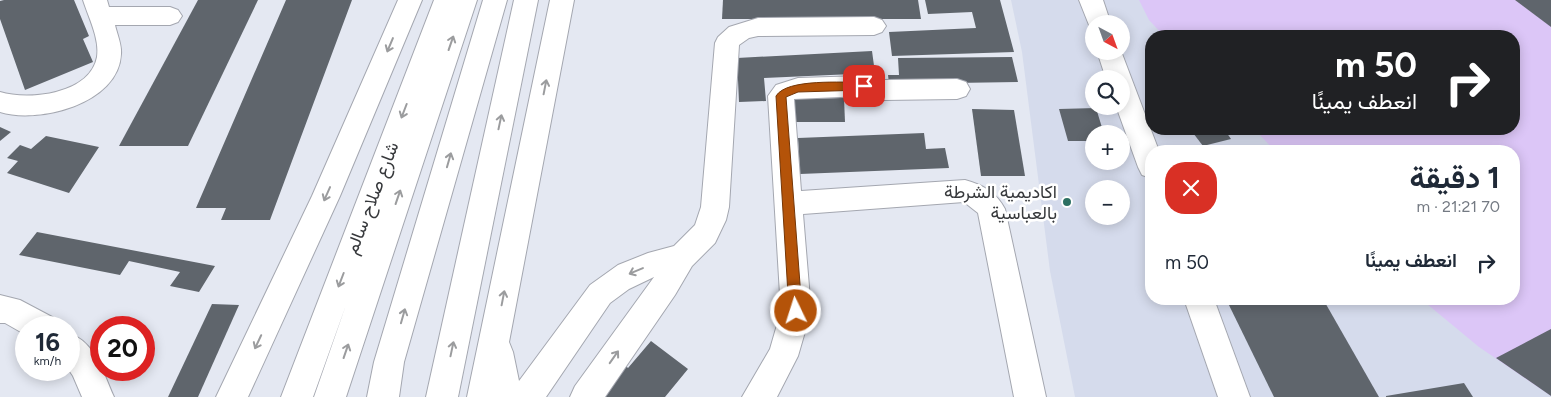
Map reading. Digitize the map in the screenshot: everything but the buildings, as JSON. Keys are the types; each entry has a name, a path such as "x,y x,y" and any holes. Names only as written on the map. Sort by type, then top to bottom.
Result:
{"main road":[{"path":"232,397 326,196 410,0"},
{"name":"شارع صلاح سالم","path":"297,397 446,0"},
{"name":"شارع صلاح سالم","path":"330,397 466,0"},
{"path":"383,397 389,362 495,0"},
{"path":"442,397 526,0"},
{"path":"483,397 562,0"},
{"path":"1091,0 1096,15"},
{"path":"0,102 25,108 73,96 94,84 106,70 110,55 97,8 170,16"},
{"path":"586,397 665,286 682,257 705,234 712,220 716,207 727,43 734,35 746,29 758,27 874,26"},
{"path":"758,397 783,357 796,311 781,96 785,92 798,88 864,86 884,90 957,89"},
{"path":"1130,109 1145,150"},
{"path":"788,203 965,190 985,201 991,209 1030,397"},
{"path":"527,397 600,294 615,281 634,270 682,257"},
{"path":"1201,305 1234,397"},
{"path":"0,309 9,310 20,316"},
{"path":"495,336 507,397"},
{"path":"80,360 85,366 98,397"}],"shaded area":[{"name":"اكاديمية الشرطة بالعباسية","path":"1011,0 1551,0 1551,397 1075,397 1050,271 1022,52"},
{"path":"1139,0 1551,0 1551,396 1479,347 1428,305 1520,305 1520,145 1269,145 1260,135 1520,135 1520,30 1158,30 1149,20"}],"place":[{"name":"اكاديمية الشرطة بالعباسية","path":"1067,202"}],"route":[{"path":"796,311 781,96 785,92 798,88 864,86"}]}
